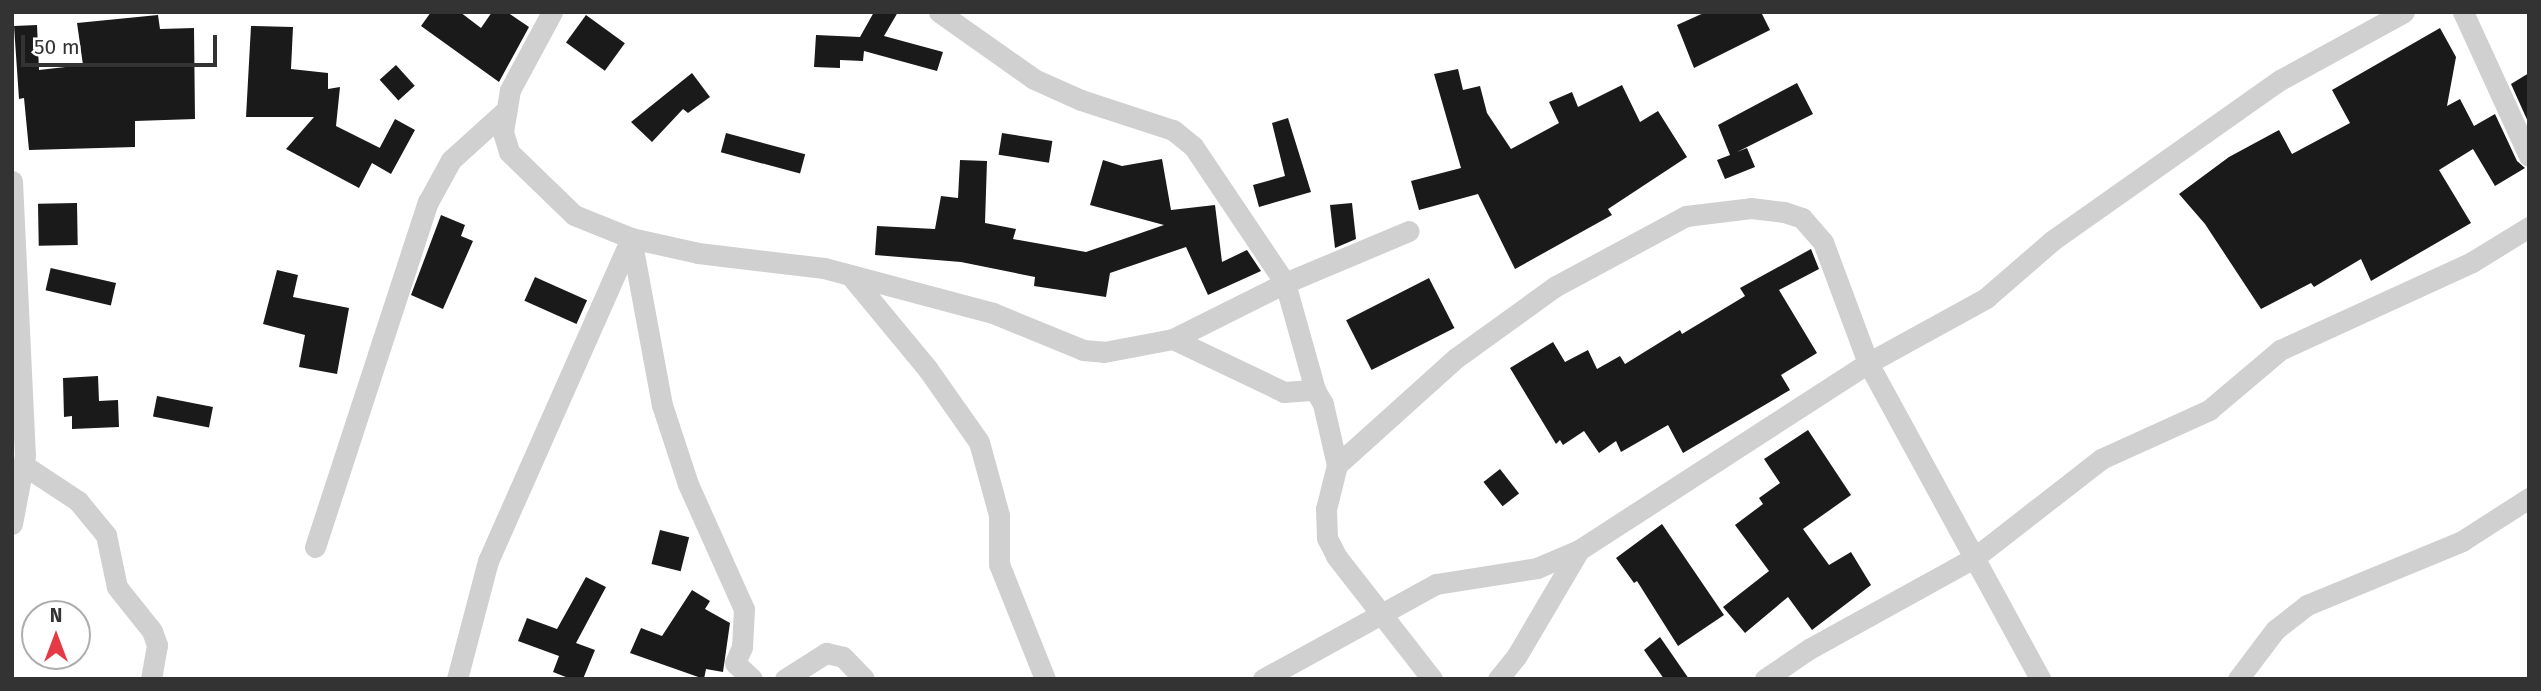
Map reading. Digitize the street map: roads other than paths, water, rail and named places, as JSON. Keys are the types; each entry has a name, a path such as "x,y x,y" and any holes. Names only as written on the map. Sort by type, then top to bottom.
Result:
{"street":[{"path":"315,547 428,202 451,160 503,113 552,12"},
{"path":"939,12 1034,79 1081,100 1172,130 1193,146 1285,283 1315,390 1323,404 1336,465 1326,509 1327,538 1336,556 1432,679"},
{"path":"1264,679 1383,617 1412,594 1436,584 1537,568 1578,550 1868,363 1986,298 2053,240 2280,80 2404,12"},
{"path":"2463,12 2529,156"},
{"path":"503,113 509,152 552,198 574,215 631,238 698,253 850,275 993,313 1083,351 1114,351 1172,339 1285,283 1409,232"},
{"path":"12,181 25,466 12,524"},
{"path":"1336,465 1496,327 1556,286 1686,216 1751,208 1802,218 1823,242 1868,363 2040,679"},
{"path":"1765,679 1809,649 1974,558 2080,472 2209,410 2280,350 2472,262 2529,228"},
{"path":"457,679 488,561 631,238"},
{"path":"631,238 662,405 697,506 744,609 742,646 735,663 752,679"},
{"path":"850,275 927,368 979,442 999,515 999,565 1045,679"},
{"path":"1172,339 1284,392 1315,390"},
{"path":"25,466 78,501 106,535 117,587 152,631 158,645 151,679"},
{"path":"2238,679 2275,630 2307,605 2462,541 2529,498"},
{"path":"1498,679 1529,636 1578,550"},
{"path":"785,679 826,653 843,657 864,679"}]}
